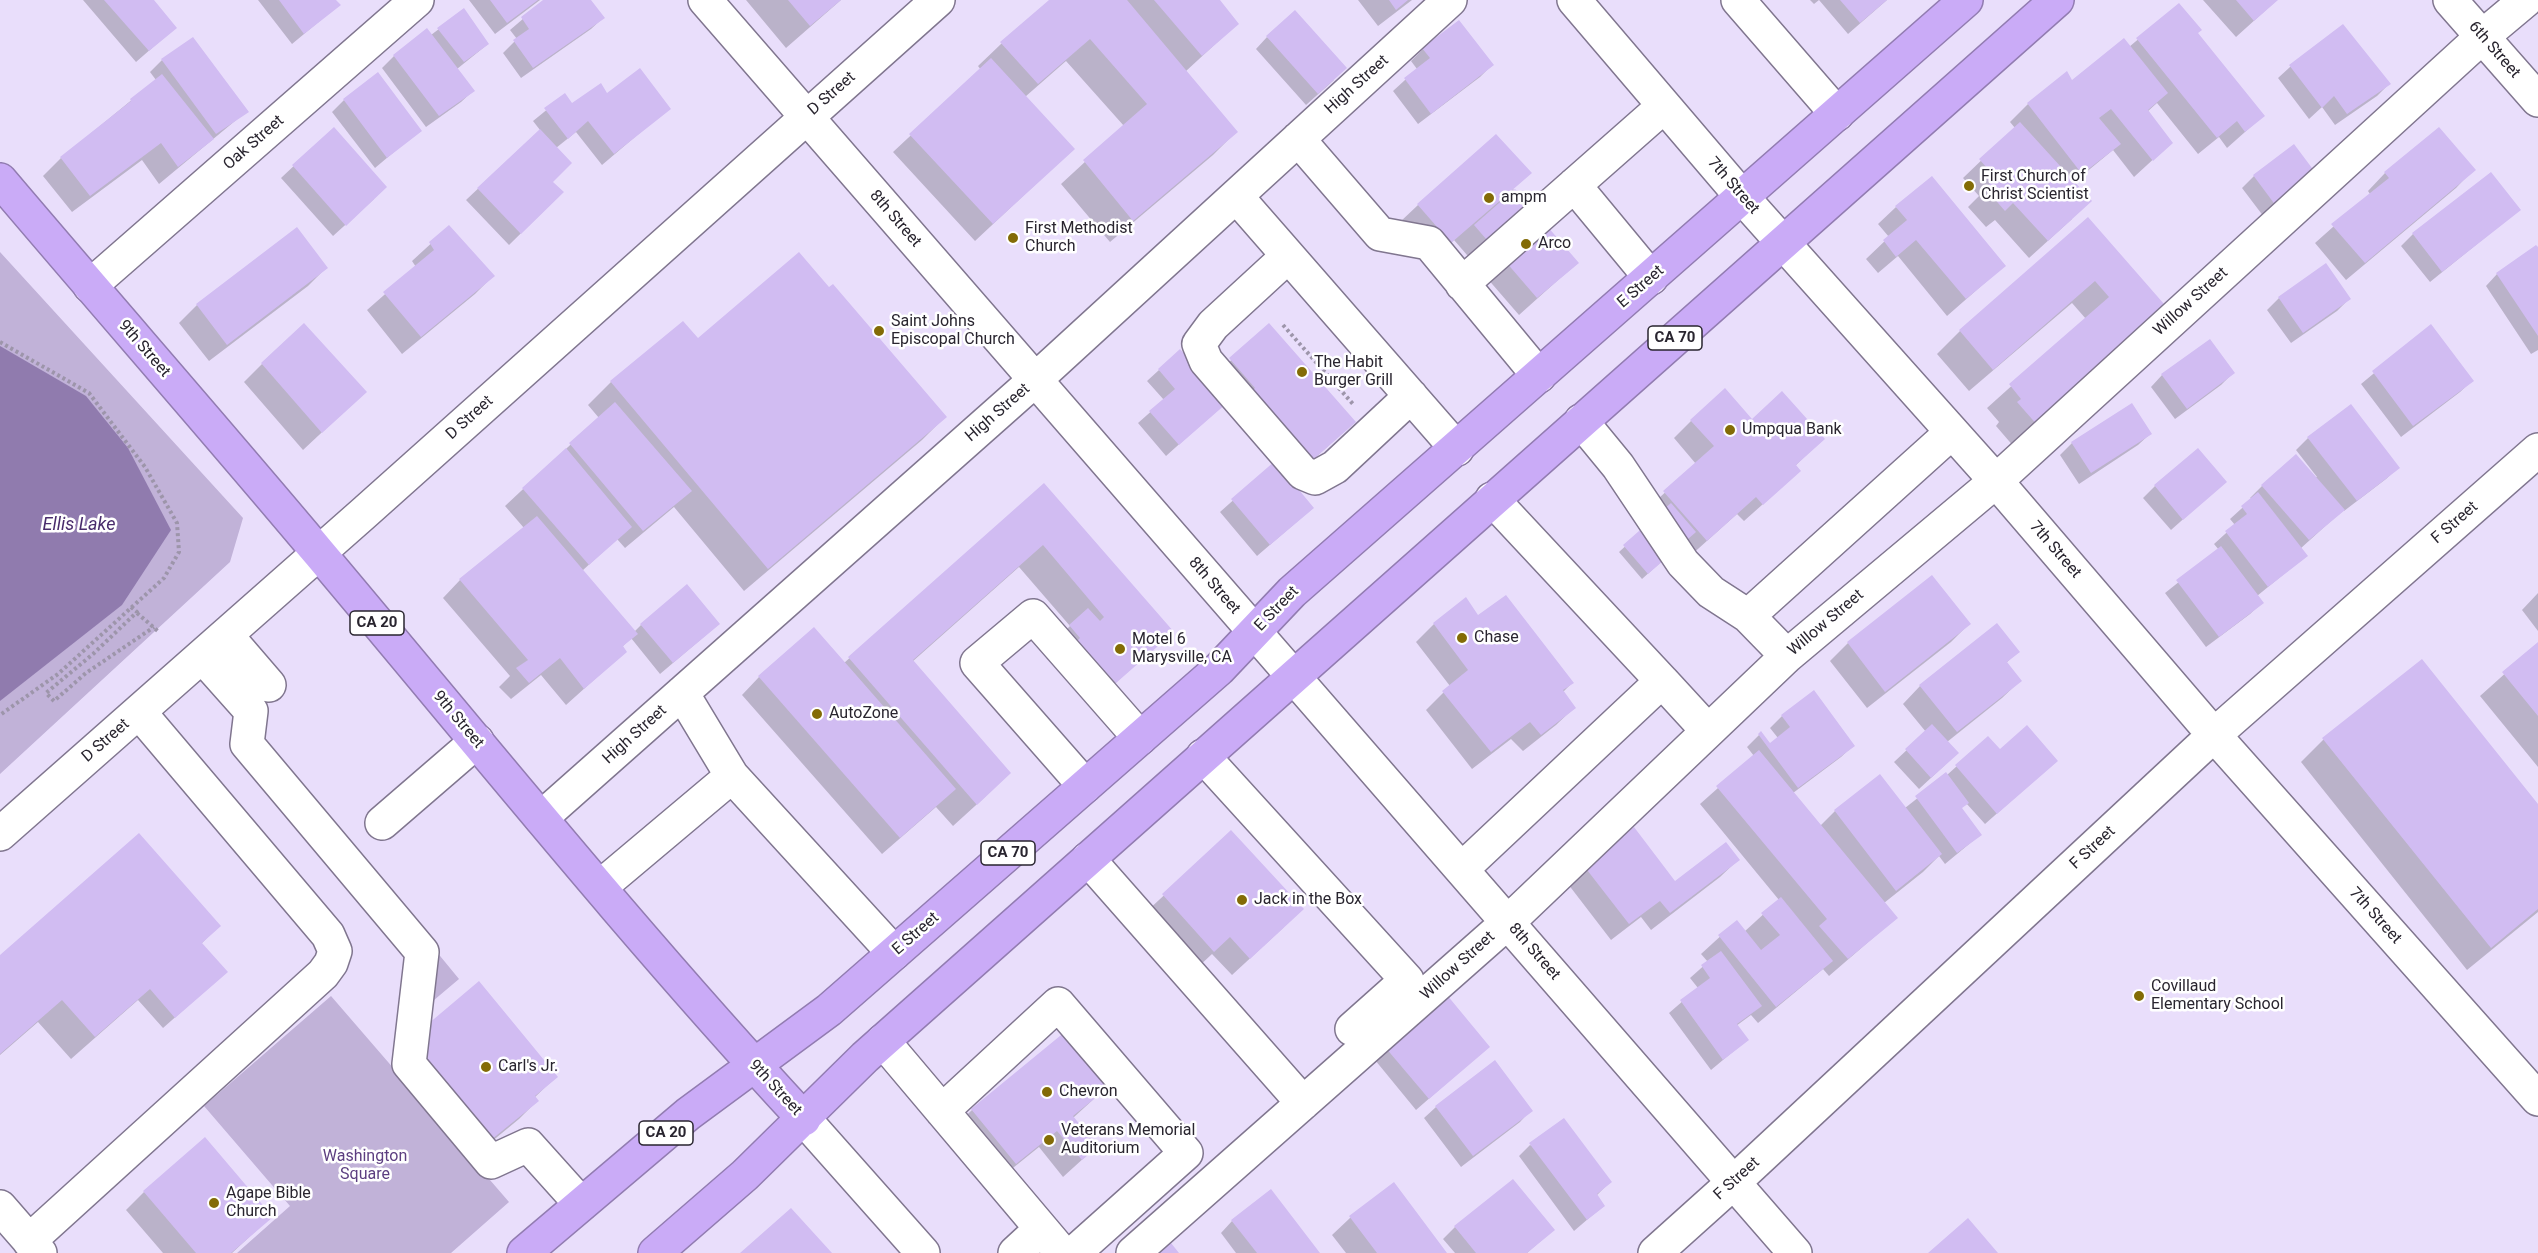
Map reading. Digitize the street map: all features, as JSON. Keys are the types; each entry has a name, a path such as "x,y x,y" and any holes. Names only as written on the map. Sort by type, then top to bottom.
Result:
{"highway":[{"name":"E Street","path":"524,1253 688,1114 830,1010 1219,669 1293,592 1966,0"},
{"name":"CA 70","path":"804,1119 884,1041 1203,756 2057,0"},
{"name":"9th Street","path":"0,180 319,553 600,887 754,1066 804,1119"},
{"path":"655,1253 745,1175 804,1119"}],"street":[{"name":"Oak Street","path":"90,286 417,0"},
{"name":"8th Street","path":"705,0 1796,1253"},
{"name":"D Street","path":"0,834 319,553 938,0"},
{"name":"High Street","path":"541,818 1035,380 1449,0"},
{"name":"7th Street","path":"1574,0 1743,198 1996,481 2214,735 2538,1099"},
{"path":"1738,0 1837,114"},
{"name":"6th Street","path":"2450,0 2538,100"},
{"name":"Willow Street","path":"1133,1253 1296,1095 1508,922 1787,656 1996,481 2483,36 2526,0"},
{"path":"1462,284 1664,106"},
{"path":"1298,139 1380,234 1429,243 1539,376"},
{"path":"1574,185 1651,278"},
{"path":"1236,196 1457,448"},
{"path":"1288,256 1213,324 1199,344 1206,361 1303,473 1315,478 1335,467 1411,396"},
{"path":"1581,421 1618,466 1683,563 1711,591 1748,616 1787,656"},
{"path":"1748,616 1951,433"},
{"name":"F Street","path":"1655,1253 2214,735 2538,450"},
{"path":"1492,499 1708,731"},
{"path":"1085,786 976,663 1033,616 1140,738"},
{"path":"214,646 269,685"},
{"path":"214,646 251,711 247,744 422,952 409,1064 491,1162 528,1145 581,1204"},
{"path":"1462,869 1662,681"},
{"path":"682,693 732,776 894,953"},
{"path":"0,1207 35,1247 323,975 331,963 334,951 328,936 139,712"},
{"path":"382,823 477,741"},
{"path":"1088,859 1296,1095 1407,980 1203,756"},
{"path":"600,887 732,776"},
{"path":"942,1112 1058,1004 1186,1153 1074,1253"},
{"path":"884,1041 1051,1241 1015,1253"},
{"name":"9th Street","path":"804,1119 923,1253"}],"path":[{"path":"1283,325 1364,417 1373,431"},
{"path":"0,342 88,393 146,467 177,523 179,552 164,578 58,674 0,716"},
{"path":"131,607 159,632"},
{"path":"137,612 93,654 46,693 54,701 86,673 154,627"}],"green space":[{"path":"0,252 243,518 230,562 0,774"},
{"path":"436,951 459,979 427,1006"},
{"name":"Washington Square","path":"331,996 509,1202 451,1253 237,1253 290,1206 204,1106"}],"water":[{"name":"Ellis Lake","path":"0,346 86,396 128,448 171,530 122,605 0,701"}],"building":[{"path":"104,0 154,0 177,28 149,51"},
{"path":"279,0 336,0 341,5 304,34"},
{"path":"490,0 538,0 507,23"},
{"path":"543,0 591,0 605,18 533,68 513,40 529,29 521,17"},
{"path":"788,0 841,0 810,26"},
{"path":"1049,0 1127,0 1238,132 1133,221 1083,160 1147,104 1090,39 1038,84 1000,42"},
{"path":"1154,0 1220,0 1239,24 1202,56"},
{"path":"1389,0 1408,0 1396,10"},
{"path":"1840,0 1887,0 1860,23"},
{"path":"2236,0 2278,0 2254,21"},
{"path":"2179,3 2202,30 2198,33 2265,116 2245,132 2237,121 2217,138 2136,38"},
{"path":"464,8 489,44 464,62 437,28"},
{"path":"1295,10 1347,68 1318,94 1266,36"},
{"path":"1459,20 1494,65 1431,114 1404,78 1430,58 1422,48"},
{"path":"2343,24 2391,84 2347,114 2334,96 2322,108 2289,65"},
{"path":"427,28 475,91 439,116 393,55"},
{"path":"193,37 249,112 216,134 161,59"},
{"path":"2124,38 2168,93 2148,110 2173,143 2153,161 2111,109 2099,118 2121,144 2082,174 2027,103 2067,71 2072,80"},
{"path":"991,58 1075,149 993,224 909,134"},
{"path":"640,68 671,109 614,154 588,121 568,139 544,108 565,93 572,103 601,83 607,93"},
{"path":"378,72 422,131 387,158 343,99"},
{"path":"162,74 214,139 178,167 161,143 90,196 60,157"},
{"path":"2020,122 2092,201 2048,241 2013,203 2005,211 1985,188 1996,178 1979,159"},
{"path":"334,127 387,187 346,226 292,165"},
{"path":"2439,127 2476,170 2365,263 2331,224 2389,178 2384,172"},
{"path":"540,129 572,163 553,182 564,192 521,234 477,188"},
{"path":"1496,134 1532,173 1451,243 1417,204"},
{"path":"2294,144 2321,180 2279,210 2253,175"},
{"path":"2491,172 2521,210 2442,272 2412,233"},
{"path":"1932,176 2006,266 1966,299 1916,240 1896,257 1883,240 1907,220 1895,206"},
{"name":"Arco","path":"1515,189 1579,263 1537,298 1474,225"},
{"path":"2088,217 2171,312 2039,427 2017,402 2021,399 2009,384 2109,297 2095,281 1993,370 1959,330"},
{"path":"449,225 495,276 421,337 383,292 434,250 429,242"},
{"path":"297,227 328,268 227,345 196,304"},
{"path":"2536,245 2538,247 2538,336 2496,273"},
{"path":"799,252 829,287 833,284 947,417 768,569 610,381 683,321 698,338"},
{"path":"2326,263 2351,299 2303,333 2278,297"},
{"path":"304,323 367,392 322,433 261,363"},
{"path":"1269,323 1356,422 1308,464 1247,395 1255,388 1229,358"},
{"path":"2431,324 2474,381 2413,426 2372,371"},
{"path":"2210,339 2235,373 2187,409 2161,374"},
{"path":"1180,349 1227,403 1179,445 1149,411 1175,389 1158,369"},
{"path":"1725,388 1752,419 1782,391 1825,439 1796,465 1801,471 1763,505 1756,497 1707,541 1663,491 1714,446 1690,420"},
{"path":"615,402 692,491 643,531 569,443"},
{"path":"2132,403 2152,434 2091,473 2071,442"},
{"path":"2351,404 2400,468 2357,501 2307,437"},
{"path":"566,448 632,527 589,565 522,488"},
{"path":"2198,448 2227,482 2183,520 2154,485"},
{"path":"2296,454 2345,510 2309,540 2261,485"},
{"path":"1275,461 1314,508 1270,545 1231,499"},
{"name":"Motel 6 Marysville, CA","path":"1044,483 1174,632 1116,683 1077,641 1080,638 1069,625 1088,608 1100,621 1104,617 1043,545 913,660 1011,773 977,805 848,657"},
{"path":"2258,492 2308,556 2268,587 2225,531 2247,514 2241,506"},
{"path":"1671,503 1696,532 1648,574 1623,545"},
{"path":"537,516 638,634 623,646 627,652 584,689 560,658 529,683 516,668 528,660 459,579"},
{"path":"2221,546 2264,603 2219,637 2176,580"},
{"path":"1932,575 1971,624 1885,692 1847,642"},
{"path":"687,584 720,624 673,663 640,624"},
{"path":"1506,595 1574,683 1563,690 1576,708 1541,735 1530,722 1491,752 1442,691 1468,670 1433,623 1466,597 1478,615"},
{"path":"1997,623 2020,652 2007,662 2022,681 1957,732 1919,685"},
{"path":"814,627 956,789 900,838 758,676"},
{"path":"2538,642 2538,716 2502,672"},
{"path":"2422,659 2538,804 2538,909 2491,948 2322,738"},
{"path":"1814,690 1855,746 1798,788 1758,734 1761,731 1770,743 1790,727 1781,715"},
{"path":"1932,724 1959,753 1931,778 1905,749"},
{"path":"2027,725 2058,761 1997,814 1955,765 1988,736 2000,749"},
{"path":"1759,750 1898,918 1848,959 1819,926 1827,919 1716,786"},
{"path":"1946,772 1969,803 1962,808 1982,835 1957,853 1915,796"},
{"path":"1880,774 1942,854 1896,891 1834,810"},
{"path":"1634,827 1675,881 1726,842 1740,860 1670,913 1660,901 1629,924 1584,866"},
{"path":"1231,830 1304,909 1250,959 1230,937 1214,952 1162,894"},
{"path":"139,833 221,926 202,943 228,972 175,1018 150,989 95,1037 62,1000 0,1054 0,955"},
{"path":"1781,897 1833,961 1776,1007 1718,935 1737,920 1761,950 1780,935 1761,913"},
{"path":"1721,951 1762,1006 1737,1024 1749,1040 1723,1060 1680,1000 1710,978 1701,965"},
{"name":"Carl's Jr.","path":"479,981 558,1077 535,1096 539,1101 486,1144 415,1058 415,1035"},
{"path":"1447,995 1490,1047 1429,1099 1385,1047"},
{"path":"1066,1031 1110,1086 1073,1116 1098,1147 1082,1160 1057,1131 1016,1164 971,1109"},
{"path":"1495,1060 1533,1111 1473,1156 1435,1106"},
{"path":"1564,1118 1612,1182 1597,1194 1605,1206 1587,1220 1529,1143"},
{"path":"205,1137 273,1217 231,1253 196,1253 143,1191"},
{"path":"1513,1179 1555,1230 1527,1253 1476,1253 1454,1226"},
{"path":"1394,1182 1447,1253 1377,1253 1349,1216"},
{"path":"1271,1189 1320,1253 1257,1253 1231,1220"},
{"path":"791,1208 832,1253 740,1253"},
{"path":"1968,1218 1998,1253 1928,1253"},
{"path":"1171,1243 1179,1253 1158,1253"}],"place":[{"name":"First Church of Christ Scientist","path":"1969,186"},
{"name":"ampm","path":"1489,198"},
{"name":"First Methodist Church","path":"1013,238"},
{"name":"Arco","path":"1526,244"},
{"name":"Saint Johns Episcopal Church","path":"879,331"},
{"name":"The Habit Burger Grill","path":"1302,372"},
{"name":"Umpqua Bank","path":"1730,430"},
{"name":"Chase","path":"1462,638"},
{"name":"Motel 6 Marysville, CA","path":"1120,649"},
{"name":"AutoZone","path":"817,714"},
{"name":"Jack in the Box","path":"1242,900"},
{"name":"Covillaud Elementary School","path":"2139,996"},
{"name":"Carl's Jr.","path":"486,1067"},
{"name":"Chevron","path":"1047,1092"},
{"name":"Veterans Memorial Auditorium","path":"1049,1140"},
{"name":"Agape Bible Church","path":"214,1203"}]}
